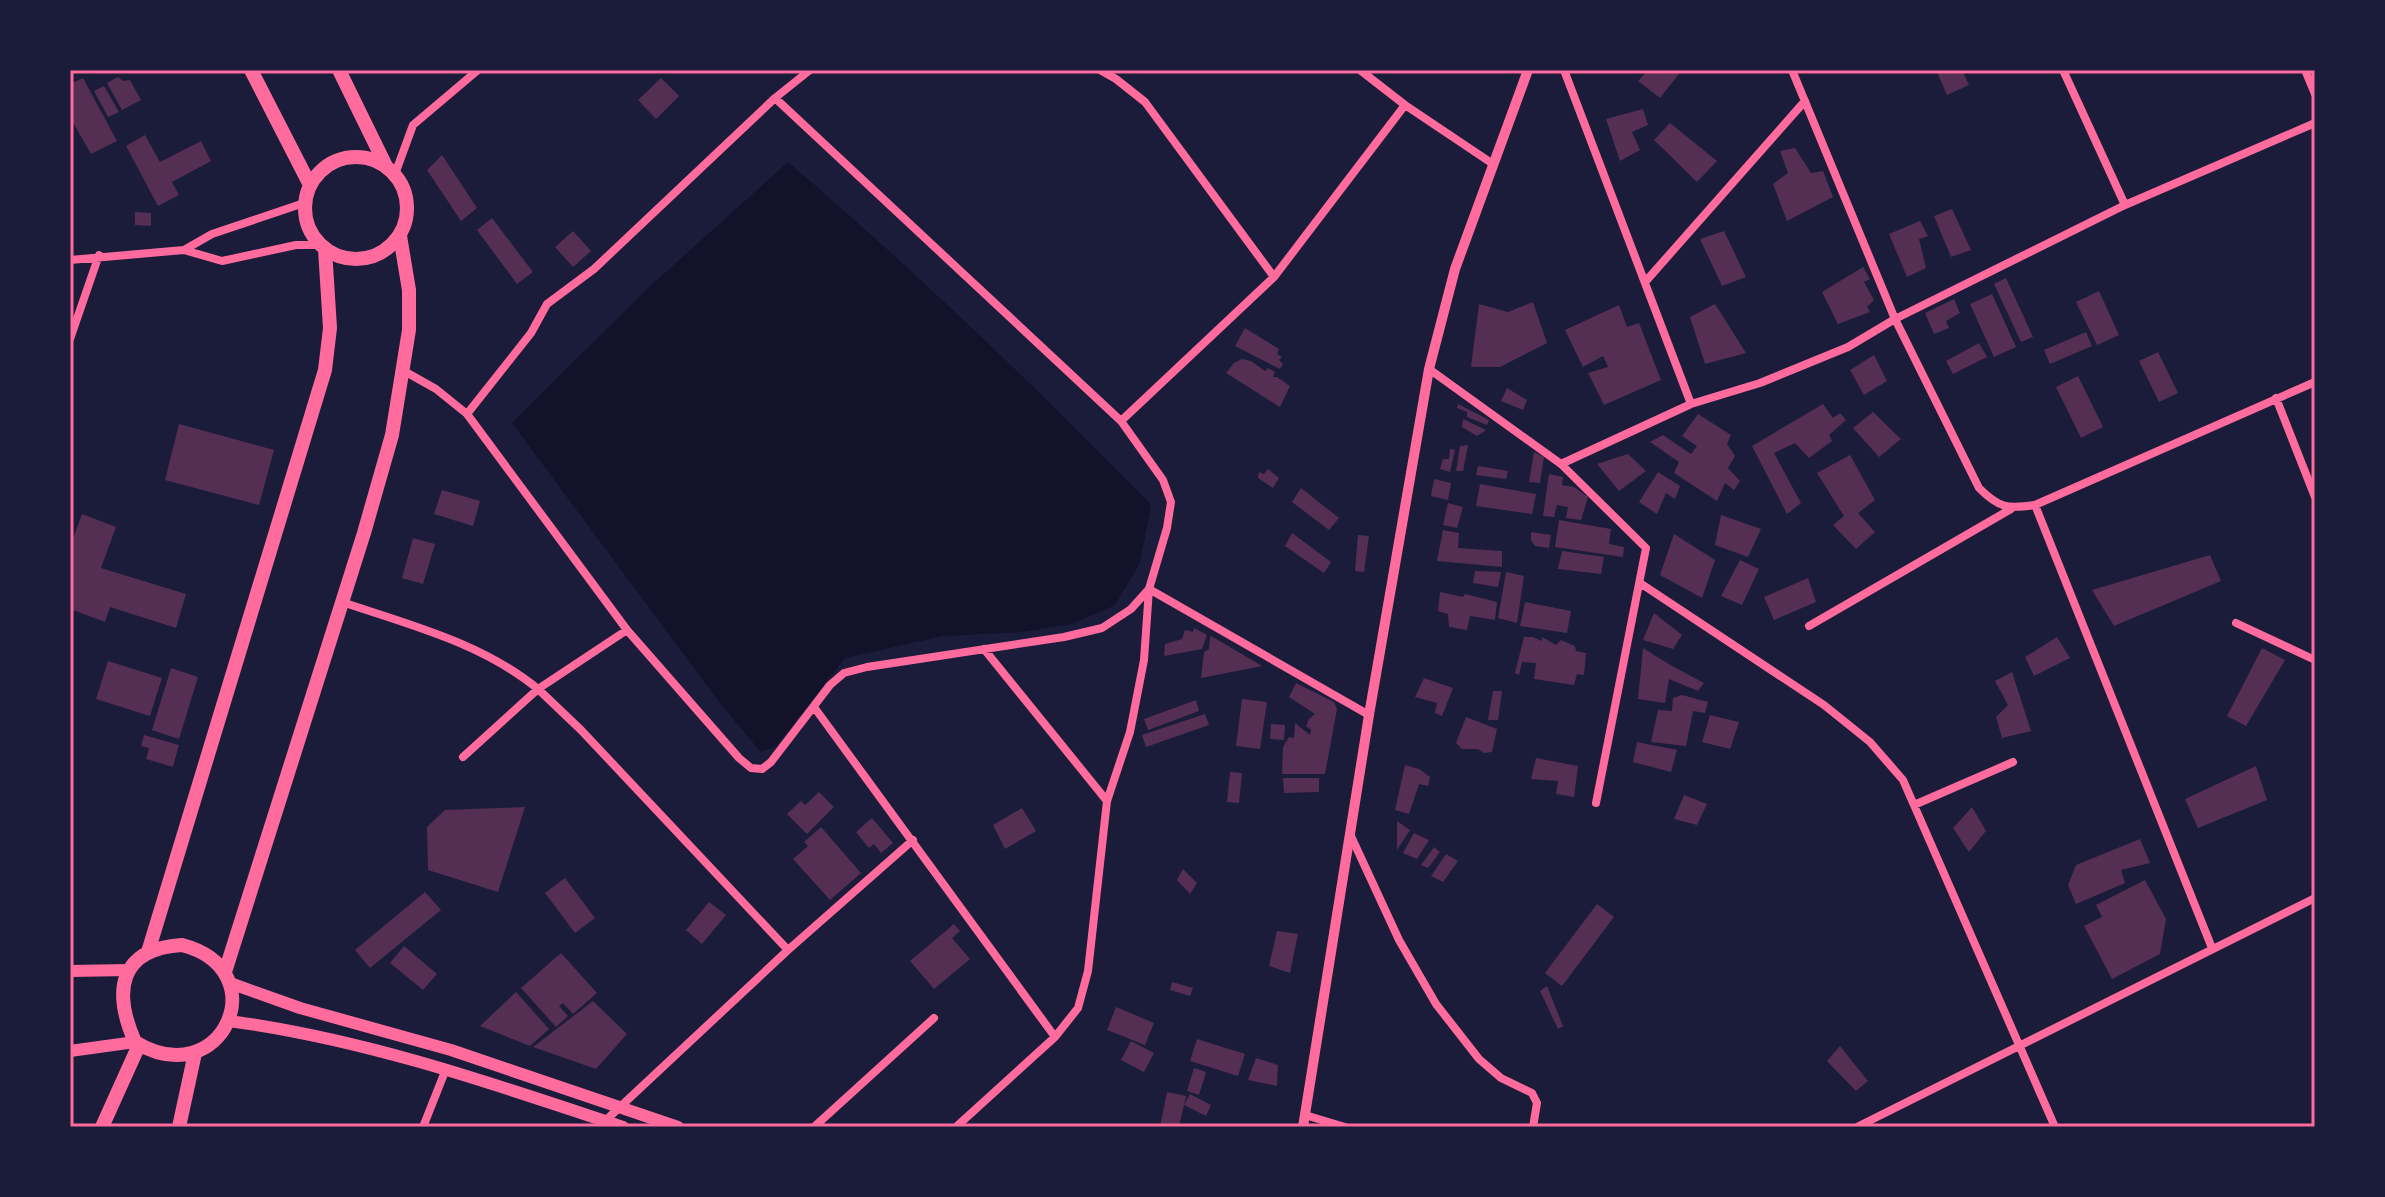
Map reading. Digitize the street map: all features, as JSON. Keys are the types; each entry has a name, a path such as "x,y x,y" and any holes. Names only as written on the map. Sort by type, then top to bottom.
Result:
{"main road":[{"path":"251,70 310,185"},
{"path":"339,70 390,170 404,188 408,204 407,220 400,236 389,249 366,259 340,258 322,247 310,232 304,203 310,185 323,168 338,160 354,157 371,159 390,170"},
{"path":"70,1051 137,1044 175,1056 195,1053 221,1035 229,1021 232,1009 228,977 392,435 409,330 409,290 400,236"},
{"path":"148,952 325,370 330,328 322,247"},
{"path":"102,1127 137,1044 124,1017 121,1001 123,985 130,970 148,952 165,946 182,945 206,954 228,977 300,1008 451,1050 678,1127"},
{"path":"70,971 130,970"},
{"path":"229,1021 294,1030 446,1069 623,1127"},
{"path":"179,1127 195,1053"}],"street":[{"path":"390,170 413,125 478,70"},
{"path":"467,414 531,333 547,304 594,269 775,98 810,70"},
{"path":"1100,70 1145,102 1274,277"},
{"path":"1360,70 1405,105 1493,164"},
{"path":"1303,1127 1349,834 1429,369 1455,269 1528,70"},
{"path":"1564,70 1691,404"},
{"path":"1792,70 1895,319 1979,488 1993,503 2011,509"},
{"path":"2063,70 2125,205"},
{"path":"2305,70 2315,94"},
{"path":"775,98 1121,421 1163,480 1171,502 1167,528 1149,589 1144,660 1130,732 1107,801 1088,971 1078,1008 1055,1037 956,1127"},
{"path":"1646,281 1805,101"},
{"path":"1121,421 1274,277 1405,105"},
{"path":"1561,464 1691,404 1760,383 1848,347 1895,319 2125,205 2315,123"},
{"path":"184,250 212,234 304,203"},
{"path":"70,260 99,255 184,250 222,261 296,245 322,247"},
{"path":"70,339 99,255"},
{"path":"1429,369 1561,464 1646,548 1596,803"},
{"path":"404,371 436,389 467,414 627,630 751,768 762,769 771,762 830,685 844,673 1102,628 1131,609 1149,589"},
{"path":"1809,626 2011,509 2035,505 2315,382"},
{"path":"2276,398 2315,497"},
{"path":"2035,505 2212,948"},
{"path":"1640,583 1835,714 1870,742 1903,780 2055,1127"},
{"path":"1149,589 1369,715"},
{"path":"342,602 447,637 501,663 538,689 581,730 788,950"},
{"path":"2236,623 2315,660"},
{"path":"463,757 538,689 627,630"},
{"path":"984,649 1107,801"},
{"path":"814,707 1055,1037"},
{"path":"1914,805 2013,762"},
{"path":"1349,834 1399,940 1436,1004 1479,1059 1501,1078 1532,1093 1537,1103 1533,1127"},
{"path":"605,1121 788,950 913,840"},
{"path":"1857,1127 2315,898"},
{"path":"814,1127 934,1018"},
{"path":"423,1127 446,1069"},
{"path":"1305,1115 1345,1127"}],"shaded area":[{"path":"788,162 973,329 1151,505 1140,563 1115,605 1072,624 1022,632 943,636 845,658 776,746 761,752 723,707 512,423 646,290"}],"building":[{"path":"1648,70 1682,70 1660,98 1638,81"},
{"path":"1936,70 1962,70 1969,85 1947,95"},
{"path":"118,77 123,81 130,80 141,100 122,110 107,83"},
{"path":"83,78 117,141 91,154 70,117 70,84"},
{"path":"661,78 679,96 656,119 638,100"},
{"path":"104,86 119,112 108,117 94,91"},
{"path":"1643,109 1648,125 1632,132 1640,150 1620,161 1606,119"},
{"path":"1670,123 1717,161 1697,182 1654,140"},
{"path":"145,135 160,162 201,141 211,161 172,182 179,195 158,206 126,146"},
{"path":"1795,148 1811,173 1823,171 1833,197 1787,221 1773,184 1788,173 1780,151"},
{"path":"442,155 477,208 461,221 427,170"},
{"path":"1952,209 1971,250 1951,257 1934,216"},
{"path":"135,212 151,213 151,226 135,225"},
{"path":"492,218 533,272 517,284 477,230"},
{"path":"1920,221 1928,236 1919,239 1926,268 1907,277 1889,234"},
{"path":"573,231 591,251 573,267 555,247"},
{"path":"1724,231 1746,277 1722,286 1700,239"},
{"path":"1863,267 1870,279 1864,282 1874,300 1867,307 1870,312 1838,324 1822,292"},
{"path":"2006,278 2033,337 2021,342 1994,284"},
{"path":"2099,291 2119,335 2097,345 2076,302"},
{"path":"1992,294 2016,347 1994,357 1970,304"},
{"path":"1954,299 1960,313 1946,321 1949,328 1934,334 1925,313"},
{"path":"1533,302 1547,343 1500,367 1471,367 1479,304 1508,312"},
{"path":"1715,304 1746,353 1705,364 1690,317"},
{"path":"1619,305 1627,327 1639,323 1661,380 1604,405 1588,373 1608,367 1603,356 1583,367 1565,330"},
{"path":"1245,328 1279,349 1277,354 1282,357 1279,360 1283,364 1280,369 1235,346"},
{"path":"2086,332 2092,346 2050,364 2044,350"},
{"path":"1979,343 1987,357 1953,374 1946,361"},
{"path":"2158,352 2178,393 2159,402 2139,361"},
{"path":"1874,355 1887,381 1864,395 1850,370"},
{"path":"1242,359 1265,371 1268,368 1275,372 1273,377 1290,386 1280,407 1226,373"},
{"path":"2078,376 2103,427 2081,438 2056,387"},
{"path":"1507,388 1527,400 1523,410 1501,401"},
{"path":"1458,404 1489,420 1487,425 1467,417 1467,412 1457,408"},
{"path":"1823,404 1833,418 1840,413 1846,420 1829,435 1832,441 1809,458 1795,443 1774,453 1801,503 1787,514 1752,446"},
{"path":"1873,412 1901,439 1879,457 1853,428"},
{"path":"1698,414 1731,435 1727,444 1735,456 1728,468 1740,481 1734,490 1725,483 1717,501 1674,473 1679,462 1650,442 1663,435 1691,454 1697,446 1682,436"},
{"path":"1463,419 1486,430 1477,436 1462,427"},
{"path":"179,424 274,450 259,505 165,480"},
{"path":"1468,445 1463,471 1456,471 1460,446"},
{"path":"1450,449 1455,450 1450,472 1440,469 1443,459 1449,459"},
{"path":"1534,452 1544,457 1540,483 1529,482"},
{"path":"1628,454 1646,471 1619,491 1597,464"},
{"path":"1850,455 1875,500 1858,513 1875,532 1856,549 1833,525 1844,516 1817,473"},
{"path":"1478,466 1508,471 1506,479 1476,475"},
{"path":"1268,469 1279,478 1273,488 1258,478 1259,472 1264,474"},
{"path":"1658,472 1680,486 1675,499 1666,493 1657,514 1639,502"},
{"path":"1549,474 1563,477 1562,485 1574,487 1588,497 1581,520 1566,518 1568,507 1557,505 1554,517 1543,516"},
{"path":"1434,479 1451,483 1448,500 1431,496"},
{"path":"1480,484 1536,494 1532,514 1476,506"},
{"path":"1301,488 1339,518 1329,530 1292,502"},
{"path":"442,490 480,501 473,526 434,514"},
{"path":"1448,503 1463,507 1457,528 1443,525"},
{"path":"82,514 116,527 101,568 186,594 176,628 110,607 105,622 70,609 70,547"},
{"path":"1721,515 1761,529 1748,557 1715,545"},
{"path":"1559,520 1611,529 1609,544 1624,547 1623,557 1555,547"},
{"path":"1443,530 1459,533 1458,548 1502,551 1502,567 1437,561"},
{"path":"1531,532 1551,535 1549,548 1535,546"},
{"path":"1292,533 1331,562 1324,573 1285,546"},
{"path":"1674,534 1715,560 1702,598 1660,575"},
{"path":"1358,535 1369,536 1364,572 1355,571"},
{"path":"413,538 435,544 423,584 402,578"},
{"path":"1562,551 1604,557 1601,574 1558,569"},
{"path":"2210,555 2221,581 2114,626 2092,590"},
{"path":"1740,560 1759,569 1742,605 1721,596"},
{"path":"1475,571 1501,572 1498,587 1473,583"},
{"path":"1506,572 1524,576 1517,623 1498,618"},
{"path":"1808,578 1816,602 1774,620 1764,597"},
{"path":"1440,592 1497,602 1495,620 1470,616 1467,630 1449,627 1448,614 1438,611"},
{"path":"1525,602 1571,611 1567,633 1520,626"},
{"path":"1654,613 1682,635 1673,649 1643,640"},
{"path":"1194,628 1207,635 1202,649 1164,656 1165,644 1182,639 1185,630 1193,632"},
{"path":"1210,636 1262,666 1201,678 1204,652 1209,649"},
{"path":"1524,637 1542,641 1542,637 1556,645 1561,640 1575,646 1576,651 1586,653 1584,675 1577,674 1574,685 1534,679 1536,663 1522,662 1519,675 1515,673"},
{"path":"2057,637 2070,658 2034,676 2025,657"},
{"path":"1643,648 1704,683 1698,691 1669,679 1665,703 1638,699"},
{"path":"2262,648 2285,660 2246,726 2227,716"},
{"path":"108,661 162,678 150,716 96,699"},
{"path":"171,668 198,677 179,739 152,730"},
{"path":"2012,672 2031,731 2002,738 1996,717 2008,705 1995,681"},
{"path":"1424,678 1453,688 1442,716 1435,713 1437,703 1415,697"},
{"path":"1296,683 1334,702 1337,709 1325,774 1282,774 1283,747 1289,737 1294,738 1295,723 1310,735 1311,730 1306,726 1315,714 1289,697"},
{"path":"1493,691 1502,691 1498,720 1488,720"},
{"path":"1682,695 1708,702 1705,713 1693,711 1686,746 1651,742 1658,710 1672,711 1673,698"},
{"path":"1242,699 1267,702 1260,749 1236,746"},
{"path":"1196,700 1199,711 1148,730 1144,719"},
{"path":"1205,714 1209,725 1146,747 1142,735"},
{"path":"1710,715 1739,722 1730,749 1702,742"},
{"path":"1466,717 1497,729 1492,752 1462,749 1456,743"},
{"path":"1271,724 1285,725 1284,740 1270,739"},
{"path":"144,735 179,745 173,767 146,759 149,748 141,746"},
{"path":"1637,742 1677,750 1671,772 1633,762"},
{"path":"1536,758 1578,766 1574,797 1556,794 1558,781 1531,779"},
{"path":"1405,765 1419,769 1430,777 1428,786 1419,784 1409,814 1395,810"},
{"path":"2256,766 2267,800 2198,828 2185,799"},
{"path":"1230,772 1242,773 1239,803 1227,802"},
{"path":"1283,778 1319,778 1319,792 1284,793"},
{"path":"819,792 834,807 807,834 787,814 801,801 805,805"},
{"path":"1684,795 1707,804 1697,825 1674,819"},
{"path":"525,807 498,892 428,870 427,827 445,810"},
{"path":"1972,807 1986,831 1969,852 1953,828"},
{"path":"1022,808 1036,831 1005,849 993,825"},
{"path":"872,818 893,843 881,853 874,844 869,848 856,832"},
{"path":"1397,821 1410,830 1397,850"},
{"path":"821,827 861,873 830,900 793,859 808,846 804,842"},
{"path":"1414,833 1429,840 1417,859 1403,853"},
{"path":"2140,839 2150,863 2121,870 2125,883 2076,904 2068,885 2076,865"},
{"path":"1434,847 1440,852 1428,868 1421,865"},
{"path":"1446,854 1458,861 1443,882 1431,876"},
{"path":"1183,869 1197,883 1190,894 1177,880"},
{"path":"565,878 595,918 575,933 545,893"},
{"path":"2145,880 2166,919 2160,954 2112,979 2084,926 2102,917 2096,905"},
{"path":"425,892 441,910 370,968 355,950"},
{"path":"709,902 726,915 702,944 686,930"},
{"path":"1597,904 1614,917 1562,986 1545,973"},
{"path":"954,924 960,931 952,938 970,959 934,989 910,961"},
{"path":"1277,931 1298,934 1290,973 1269,966"},
{"path":"404,946 437,974 423,990 390,963"},
{"path":"561,953 597,993 573,1014 563,1003 559,1006 568,1016 556,1027 521,988"},
{"path":"1172,982 1193,988 1190,996 1170,990"},
{"path":"1547,986 1563,1026 1558,1029 1540,991"},
{"path":"516,992 549,1029 530,1046 480,1026"},
{"path":"593,1001 627,1034 596,1069 533,1047"},
{"path":"1116,1007 1154,1023 1145,1045 1107,1030"},
{"path":"1197,1039 1245,1054 1238,1076 1190,1061"},
{"path":"1131,1041 1154,1053 1144,1072 1121,1060"},
{"path":"1840,1046 1868,1081 1856,1091 1827,1061"},
{"path":"1256,1058 1278,1065 1277,1086 1248,1080"},
{"path":"1194,1068 1206,1072 1199,1095 1187,1091"},
{"path":"1167,1092 1186,1096 1179,1127 1160,1127"},
{"path":"1190,1094 1211,1105 1206,1116 1184,1105"}]}
